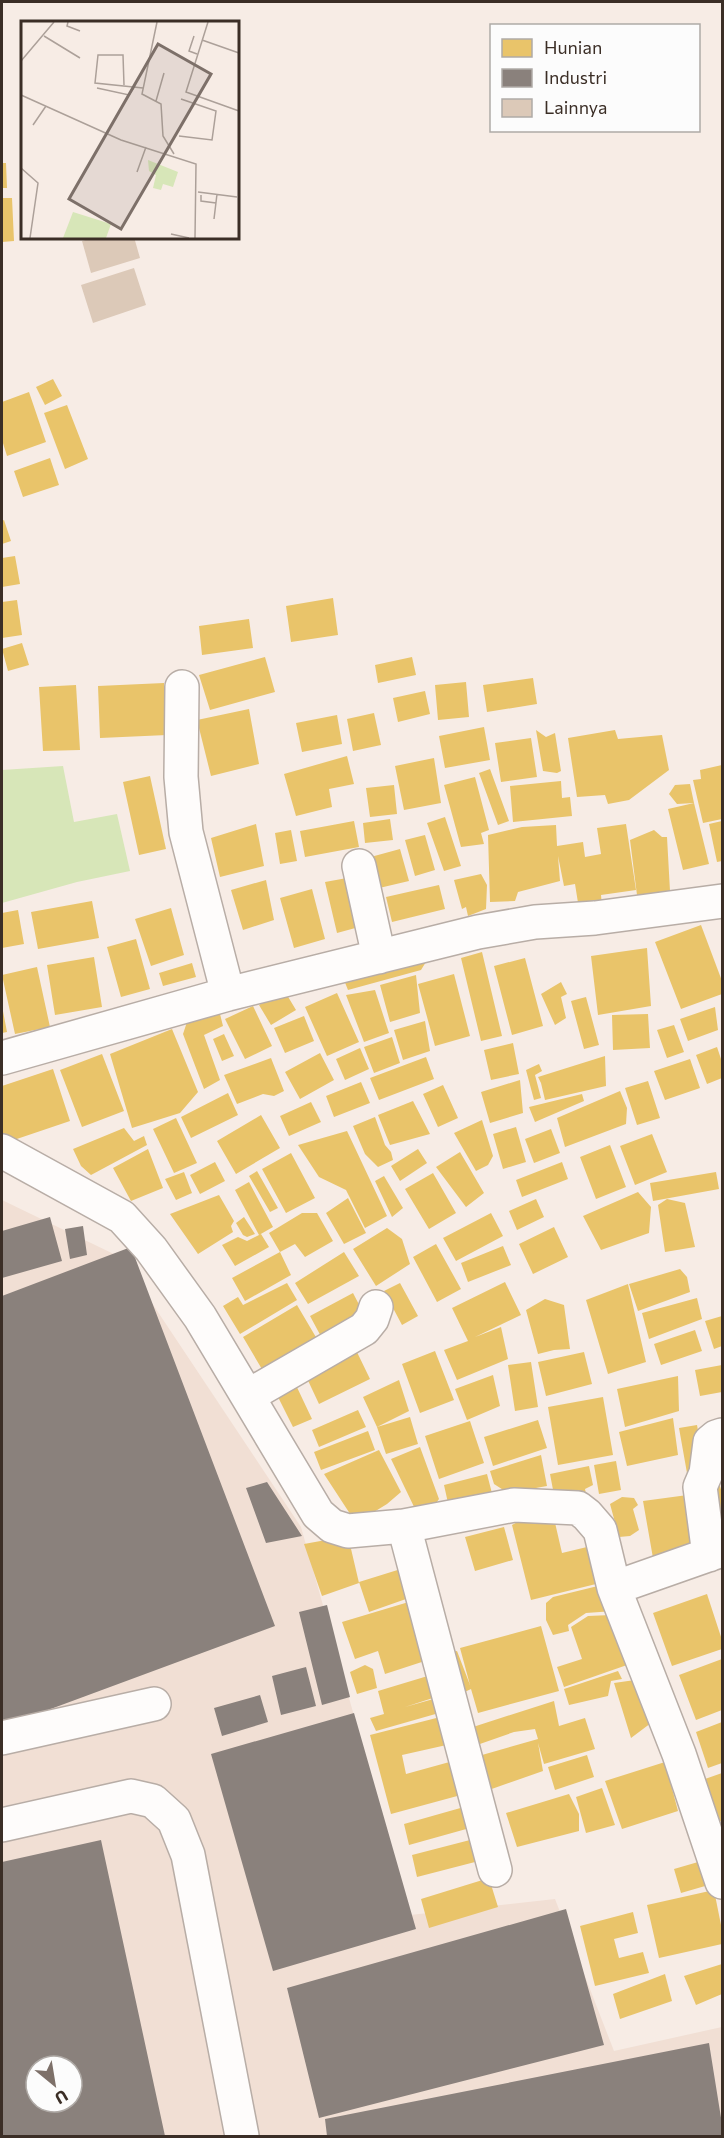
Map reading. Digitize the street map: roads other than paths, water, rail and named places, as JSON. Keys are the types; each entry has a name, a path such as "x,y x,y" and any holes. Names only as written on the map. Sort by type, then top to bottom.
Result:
{"street":[{"path":"182,687 181,777 186,832 228,994"},
{"path":"359,866 379,957"},
{"path":"2,1059 228,994 478,932 535,922 595,918 723,901"},
{"path":"2,1151 122,1217 151,1249 200,1317 318,1514 332,1526 348,1531 404,1526 513,1505 578,1508 594,1521 600,1530 614,1588 679,1754 723,1882"},
{"path":"248,1396 364,1329 372,1319 376,1307"},
{"path":"614,1588 716,1553 700,1487 706,1473 710,1442 723,1435"},
{"path":"404,1526 495,1870"},
{"path":"2,1738 153,1704"},
{"path":"2,1825 130,1796 153,1801 174,1820 188,1855 242,2136"}]}
